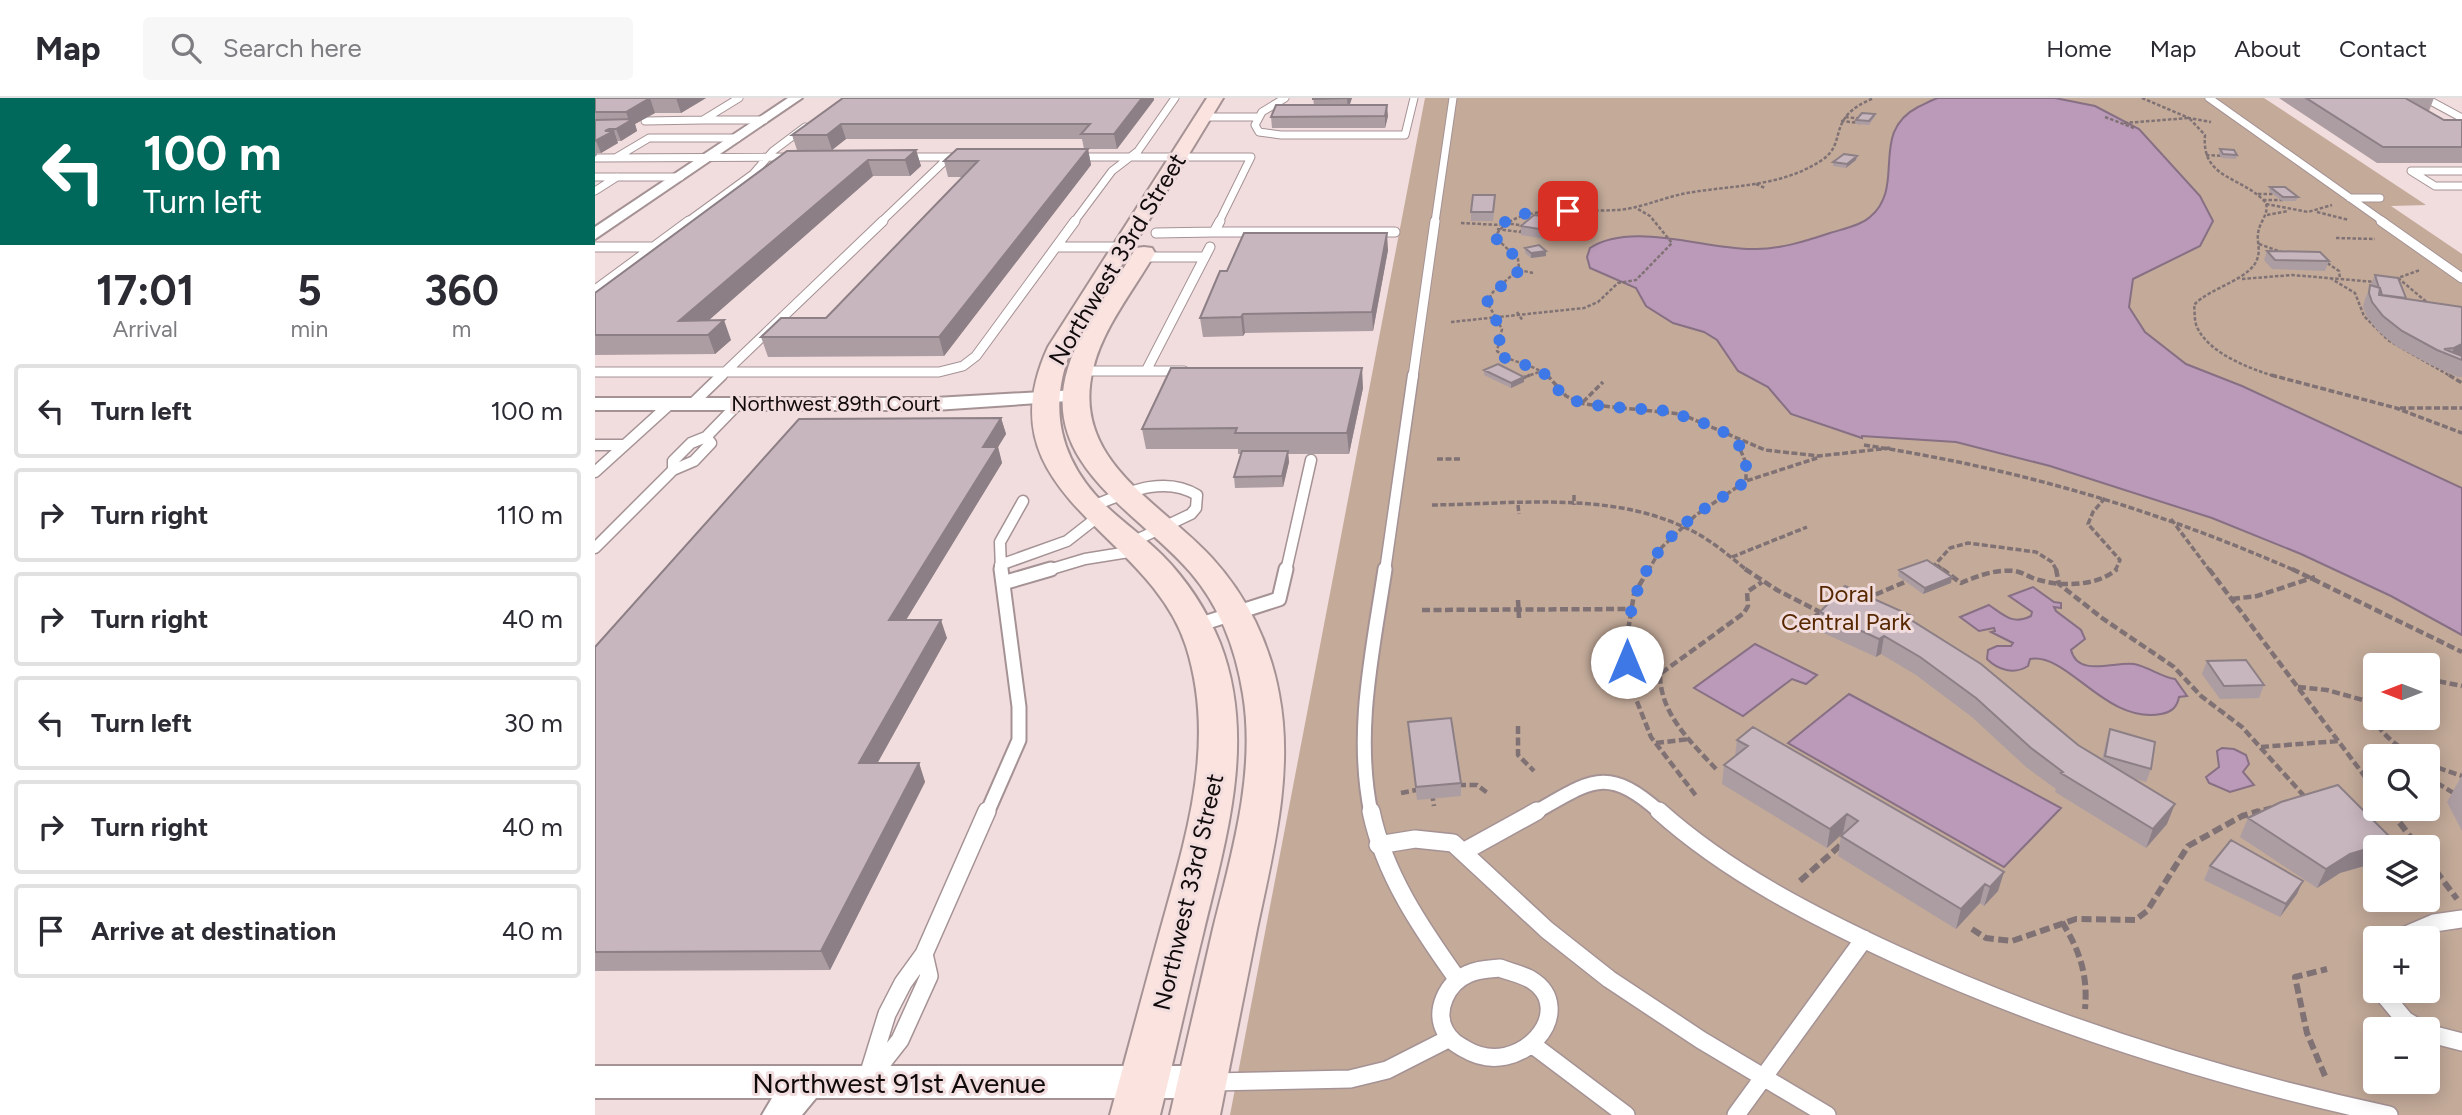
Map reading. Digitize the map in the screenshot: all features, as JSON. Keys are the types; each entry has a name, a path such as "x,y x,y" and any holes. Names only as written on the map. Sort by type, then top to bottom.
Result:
{"street":[{"path":"598,230 796,98"},
{"name":"Northwest 33rd Street","path":"1148,225 1179,157 1215,98"},
{"name":"Northwest 33rd Street","path":"1198,1098 1254,842 1265,761 1265,723 1257,673 1215,620 1166,580 1095,512 1069,482 1054,456 1045,425 1044,399 1047,379 1056,355 1130,248 1185,183 1235,98"},
{"name":"Northwest 33rd Street","path":"1130,248 1078,384 1080,424 1088,447 1102,470 1123,495 1201,566 1215,620 1208,660 1215,690 1219,743 1217,782 1205,840 1139,1099"},
{"name":"Northwest 89th Court","path":"595,404 935,404 1044,399 1078,384"},
{"name":"Northwest 91st Avenue","path":"595,1082 804,1099 866,1082 1139,1099 1198,1098"},
{"path":"780,1115 804,1099"}],"lane":[{"path":"703,120 739,98"},
{"path":"595,372 939,372 957,369 974,360 1112,171 1138,151 1175,98"},
{"path":"1285,98 1262,112 1255,127 1259,132 1405,135 1414,98"},
{"path":"1453,98 1364,713 1362,762 1364,789 1378,845 1403,898 1458,980"},
{"path":"2209,98 2462,278"},
{"path":"2425,98 2462,118"},
{"path":"1203,117 1259,117"},
{"path":"595,290 753,174 766,158 818,118"},
{"path":"645,121 764,120"},
{"path":"615,158 649,138 737,138"},
{"path":"692,404 949,157"},
{"path":"895,158 975,157"},
{"path":"1066,157 1251,157 1214,232"},
{"path":"595,158 801,158"},
{"path":"2462,171 2411,171 2435,186 2462,186"},
{"path":"595,177 680,177"},
{"path":"595,191 618,177"},
{"path":"2349,198 2380,198"},
{"path":"1148,225 1214,232 1395,232"},
{"path":"595,247 653,247"},
{"path":"1057,247 1130,248 1205,257"},
{"path":"1146,371 1210,247"},
{"path":"1078,384 1146,371 1199,371"},
{"path":"595,548 673,470 694,461 711,443 706,437 739,403"},
{"path":"595,472 670,404"},
{"path":"595,445 625,445"},
{"path":"1215,620 1279,599 1311,460"},
{"path":"1000,565 1067,541 1095,512 1123,495 1147,487 1191,490 1197,495 1196,508 1191,514 1162,528 1134,547 1003,583"},
{"path":"866,1082 900,1040 929,976 924,954 1019,740 1019,707 1000,565 1000,542 1023,501"},
{"path":"1463,852 1584,785 1601,780 1619,783 1738,869 1864,939 1973,990 2094,1034 2236,1078 2364,1112 2389,1115"},
{"path":"1378,845 1403,839 1439,838 1453,843 1544,928 1580,957 1683,1029 1827,1115"},
{"path":"2427,926 2462,919"},
{"path":"1736,1115 1864,939"},
{"path":"1500,968 1518,971 1532,979 1544,992 1550,1006 1549,1022 1542,1037 1512,1057 1493,1059 1468,1053 1448,1039 1441,1025 1440,1011 1444,997 1458,980 1481,969 1500,968"},
{"path":"2391,1003 2402,1017"},
{"path":"2440,1036 2462,1042"},
{"path":"1198,1098 1350,1079 1387,1070 1448,1039"},
{"path":"1533,1045 1626,1115"}],"path":[{"path":"1519,270 1516,257 1495,237 1501,226 1520,216 1545,212 1601,213 1679,195 1755,184 1792,174 1825,157 1836,144 1843,119 1874,98"},
{"path":"2142,98 2189,118 2214,123"},
{"path":"2105,117 2134,128"},
{"path":"2124,123 2189,118"},
{"path":"2189,118 2205,135 2205,155 2227,176 2257,194 2266,204 2267,215"},
{"path":"2205,155 2225,156"},
{"path":"1825,157 1835,159"},
{"path":"1819,162 1829,163"},
{"path":"1755,184 1765,188"},
{"path":"2257,194 2276,194 2284,200 2263,200"},
{"path":"2266,204 2292,211"},
{"path":"2316,212 2332,205"},
{"path":"1451,322 1578,310 1602,299 1618,283 1636,280 1672,243 1653,219 1635,207"},
{"path":"2356,223 2316,212 2292,211 2267,215 2258,226 2259,256 2248,273 2207,291 2194,305 2192,315 2196,326 2213,345 2237,360 2278,378 2330,395 2397,408 2462,433"},
{"path":"1461,223 1526,226 1520,232 1501,226"},
{"path":"2336,238 2379,239"},
{"path":"2259,244 2290,255"},
{"path":"1516,257 1524,256"},
{"path":"2259,256 2268,259"},
{"path":"2323,259 2329,257"},
{"path":"2318,258 2336,268 2340,278"},
{"path":"2319,267 2336,268"},
{"path":"2281,268 2287,275"},
{"path":"1519,270 1532,273"},
{"path":"1519,270 1487,298 1489,310 1498,319 1502,329 1497,351 1505,358 1542,371 1560,392 1583,403 1675,412 1706,422 1737,440 1762,450 1820,457 1890,448"},
{"path":"2239,279 2287,275 2375,282 2421,270"},
{"path":"2328,277 2355,293 2364,316 2388,340 2462,383"},
{"path":"2398,278 2436,310"},
{"path":"2428,303 2439,305"},
{"path":"1519,314 1523,321"},
{"path":"1511,369 1520,363"},
{"path":"1516,381 1542,371"},
{"path":"1583,403 1603,382"},
{"path":"2397,408 2462,408"},
{"path":"1737,440 1746,463 1746,481"},
{"path":"1864,445 1989,467 2171,519 2315,577 2462,652"},
{"path":"1697,797 1656,743 1639,709 1630,678 1627,637 1630,609 1639,582 1654,557 1696,515 1746,481 1820,457"},
{"path":"1437,459 1460,459"},
{"path":"1474,505 1475,495"},
{"path":"1574,495 1574,505"},
{"path":"1937,565 1961,583 1983,573 2000,574 2009,571 2059,583 2102,580 2118,570 2119,556 2094,534 2088,524 2093,512 2105,498"},
{"path":"1432,505 1574,505 1622,509 1683,526 1719,545 1763,581 1828,615"},
{"path":"1518,505 1519,514"},
{"path":"2171,519 2363,775"},
{"path":"1732,557 1807,527"},
{"path":"1928,571 1937,565 1945,551 1960,544 2022,547 2050,558 2056,565 2059,583 2102,618 2174,667 2201,696 2242,727 2305,797 2293,801"},
{"path":"1859,600 1918,576"},
{"path":"2231,599 2266,593 2315,577"},
{"path":"1716,769 1690,739 1667,706 1658,681 1660,674 1744,613 1748,606 1747,592 1763,581"},
{"path":"1518,600 1519,618"},
{"path":"1796,631 1819,611 1833,605"},
{"path":"1422,610 1630,609"},
{"path":"2440,682 2462,686"},
{"path":"2297,687 2340,693 2363,700"},
{"path":"1517,726 1518,755 1534,771"},
{"path":"2382,730 2395,744"},
{"path":"1656,743 1690,739"},
{"path":"2260,747 2338,741"},
{"path":"2440,769 2462,776"},
{"path":"1453,786 1477,785 1489,794"},
{"path":"2440,785 2462,798"},
{"path":"1401,793 1442,787"},
{"path":"1431,788 1434,806"},
{"path":"1972,929 1986,937 2011,941 2062,922 2088,917 2135,920 2147,911 2188,846 2242,816 2280,804"},
{"path":"1800,881 1847,839"},
{"path":"2440,876 2457,899"},
{"path":"2062,922 2075,941 2087,970 2085,1010"},
{"path":"2325,1076 2307,1033 2295,977 2327,969"}],"green space":[{"name":"Doral Central Park","path":"1425,98 2264,98 2426,205 2391,206 2462,254 2462,1115 1230,1115"}],"shaded area":[{"path":"1938,98 2055,98 2095,106 2139,129 2200,196 2213,221 2200,246 2133,279 2129,307 2145,332 2186,364 2242,386 2462,488 2462,635 2391,596 2301,554 2212,518 2050,466 1956,442 1862,438 1791,414 1768,387 1738,371 1717,340 1704,332 1673,323 1646,306 1636,288 1590,268 1587,257 1590,248 1607,240 1647,236 1733,248 1762,249 1792,244 1856,225 1870,217 1881,204 1886,190 1895,131 1903,118 1918,107"},
{"path":"2033,587 2054,602 2061,603 2061,608 2054,607 2056,611 2081,630 2085,639 2071,650 2081,664 2139,665 2175,679 2187,696 2179,697 2175,707 2168,712 2141,714 2122,709 2059,666 2044,660 2030,659 2028,666 2012,671 1991,663 1987,659 1988,650 1997,646 2011,646 2013,643 1991,632 1995,631 1994,628 1979,631 1960,617 1989,605 2005,616 2025,619 2031,616 2032,612 2009,596"},
{"path":"1755,644 1817,675 1806,684 1792,679 1743,716 1694,688"},
{"path":"1849,694 2061,808 2004,867 1788,743"},
{"path":"2222,748 2234,749 2246,755 2249,764 2243,772 2254,785 2230,792 2209,783 2206,777 2219,767 2217,751"}],"building":[{"path":"595,98 650,98 626,112 595,112"},
{"path":"843,98 1142,98 1114,134 1081,134 1090,124 841,124 827,135 792,135"},
{"path":"2306,98 2405,98 2444,120 2462,120 2462,147 2383,147"},
{"path":"1276,105 1387,105 1385,116 1271,117"},
{"path":"1862,113 1875,114 1869,121 1856,120"},
{"path":"633,119 616,129 605,131 614,131 595,141 595,120"},
{"path":"957,149 1088,149 939,337 761,337 781,318 826,318 978,161 944,161"},
{"path":"2220,149 2234,150 2237,155 2223,154"},
{"path":"916,150 905,160 868,160 679,321 724,320 708,335 595,335 595,293 787,151"},
{"path":"1844,154 1857,156 1847,164 1833,162"},
{"path":"2270,187 2285,187 2298,197 2283,197"},
{"path":"1473,195 1495,195 1493,212 1471,212"},
{"path":"1534,215 1558,218 1545,230 1521,226"},
{"path":"1244,233 1387,233 1372,312 1243,314 1241,317 1200,318 1220,271 1227,271"},
{"path":"1539,245 1546,251 1531,253 1525,248"},
{"path":"2267,251 2320,252 2329,261 2275,260"},
{"path":"2375,275 2398,278 2406,298 2382,295"},
{"path":"2370,285 2380,288 2379,295 2462,307 2462,344 2444,349 2462,356 2462,360 2402,331 2383,316 2372,302"},
{"path":"1498,364 1524,377 1511,383 1484,370"},
{"path":"1171,368 1362,368 1347,433 1235,433 1237,428 1142,429"},
{"path":"1001,418 983,447 997,447 889,620 941,620 859,763 919,763 821,951 595,952 595,647 799,419"},
{"path":"1242,451 1288,451 1282,476 1234,477"},
{"path":"1927,560 1952,577 1925,588 1899,570"},
{"path":"1845,586 1912,616 1908,618 1981,664 2078,745 2175,804 2153,829 2061,773 2063,772 2031,748 1976,698 1920,657 1884,636 1879,639 1820,612"},
{"path":"2246,660 2264,685 2224,686 2207,661"},
{"path":"1451,718 1461,783 1416,787 1408,722"},
{"path":"1753,727 2004,872 1990,887 1985,884 1961,909 1841,836 1858,821 1847,814 1830,829 1724,765 1748,746 1737,740"},
{"path":"2110,729 2155,742 2151,769 2105,756"},
{"path":"2338,785 2363,810 2363,821 2374,821 2388,835 2363,835 2363,850 2350,854 2326,869 2248,818 2281,802"},
{"path":"2231,840 2303,881 2286,904 2210,866"}],"route":[{"path":"1568,211 1520,216 1496,230 1497,241 1516,257 1520,266 1509,281 1496,288 1487,298 1489,310 1502,329 1497,351 1505,358 1542,371 1550,377 1560,392 1583,403 1655,408 1706,422 1737,440 1746,463 1746,481 1696,515 1672,536 1647,568 1630,607 1627,662"}]}
